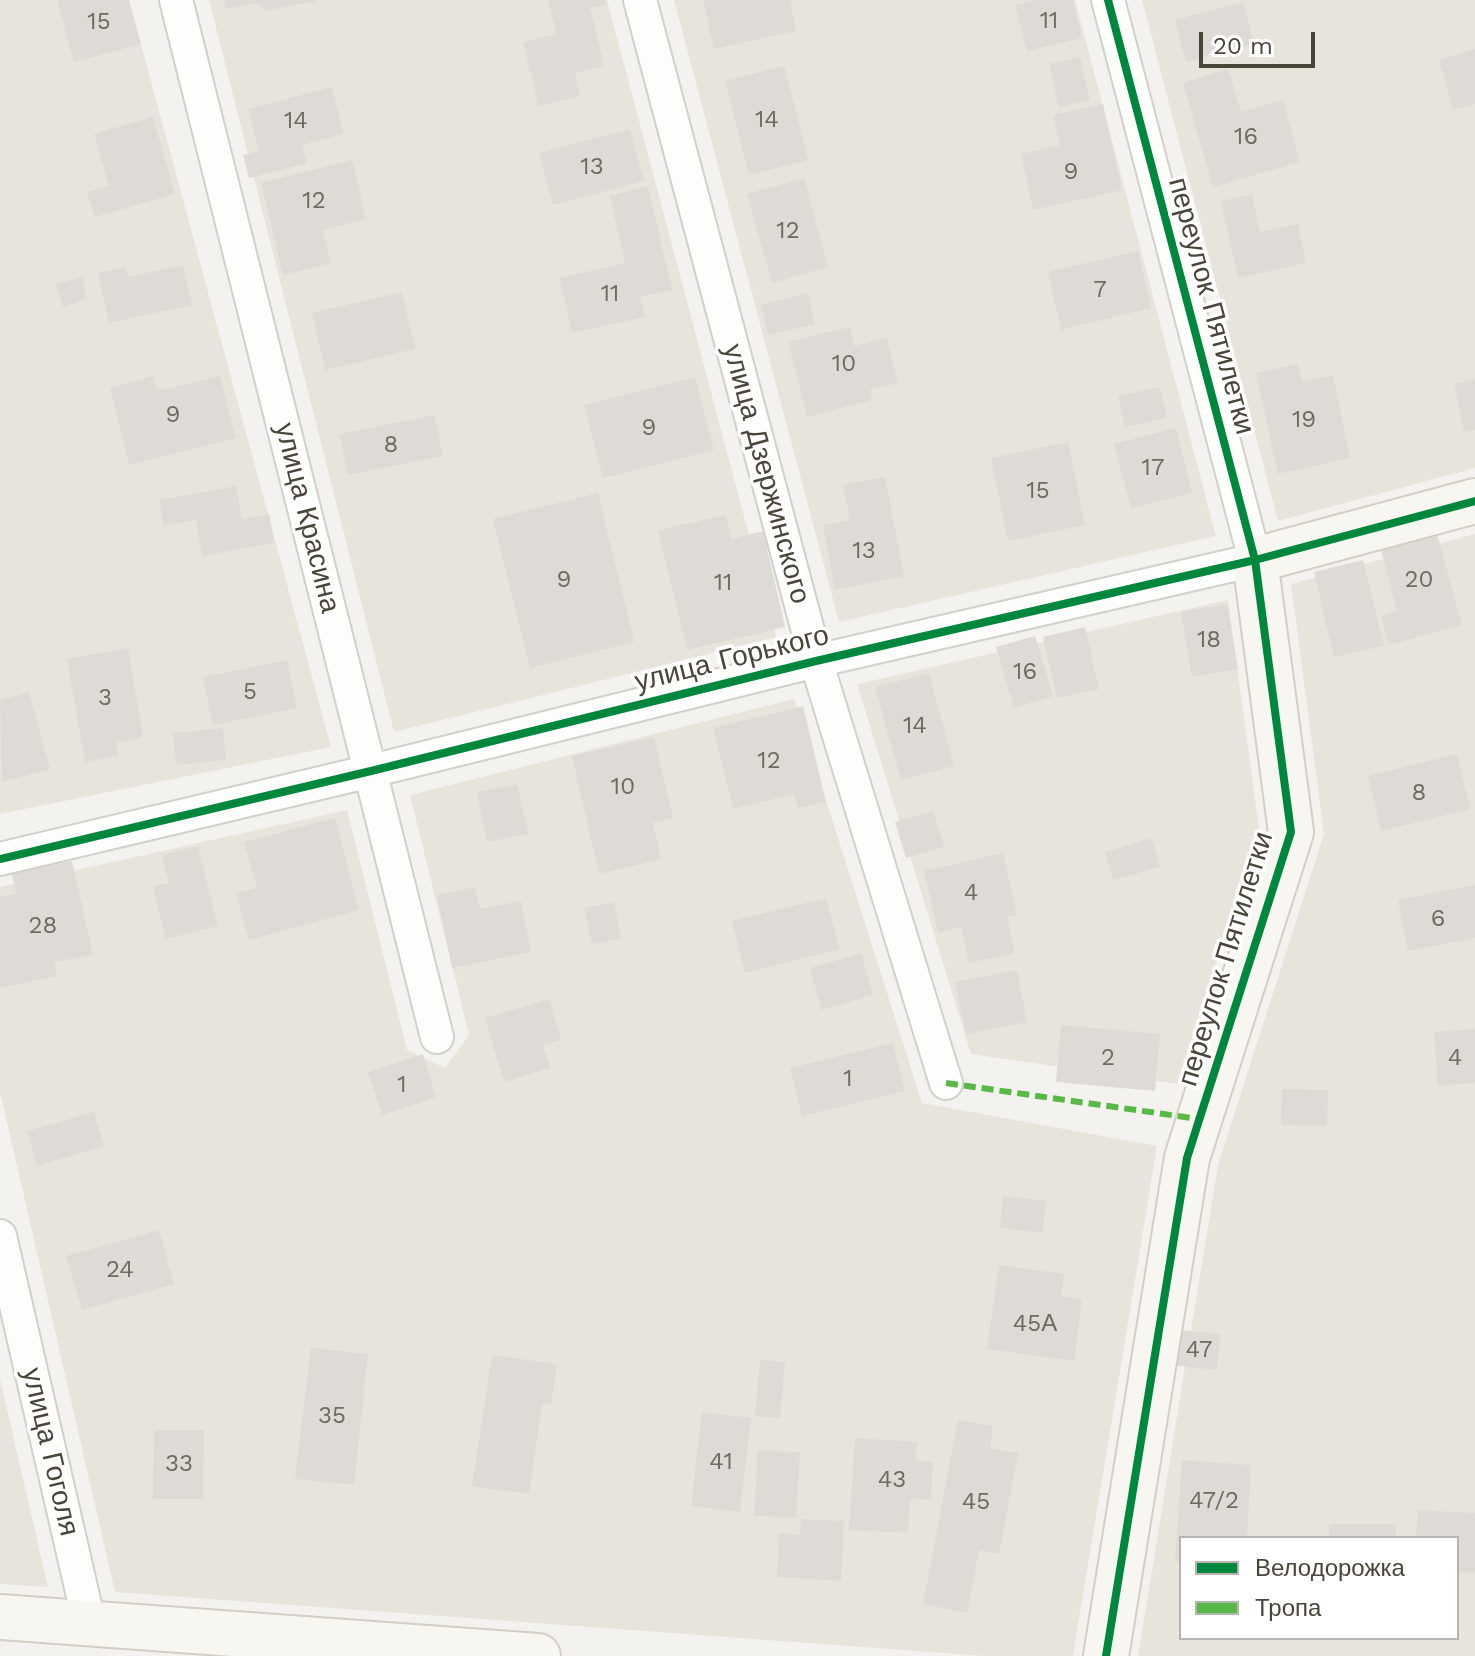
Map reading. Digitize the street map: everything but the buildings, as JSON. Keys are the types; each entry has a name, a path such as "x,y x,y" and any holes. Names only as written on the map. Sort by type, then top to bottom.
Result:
{"street":[{"name":"улица Красина","path":"176,0 437,1037"},
{"name":"улица Дзержинского","path":"640,0 816,661 946,1083"},
{"name":"переулок Пятилетки","path":"1106,1656 1187,1158 1291,832 1255,560 1108,0"},
{"name":"улица Горького","path":"0,859 816,661 1255,560 1475,501"},
{"name":"улица Гоголя","path":"0,1236 89,1622"},
{"path":"0,1617 538,1656"}],"shaded area":[{"path":"0,0 129,0 331,747 0,814"},
{"path":"209,0 607,0 776,637 394,732"},
{"path":"674,0 1075,0 1216,536 839,622"},
{"path":"1142,0 1475,0 1475,468 1278,521"},
{"path":"1475,534 1475,1656 1138,1656 1218,1165 1324,834 1291,584"},
{"path":"1228,600 1259,829 1177,1084 971,1054 857,684"},
{"path":"794,699 922,1103 1157,1146 1073,1656 984,1656 115,1592 0,1092 0,887 347,810 407,1050 445,1068 469,1035 410,795"},
{"path":"0,1379 48,1587 0,1584"}],"marked path":[{"path":"946,1083 1199,1119"}],"cycle path":[{"path":"1106,1656 1187,1158 1291,832 1255,560 1108,0"},
{"path":"0,859 816,661 1255,560 1475,501"}]}
